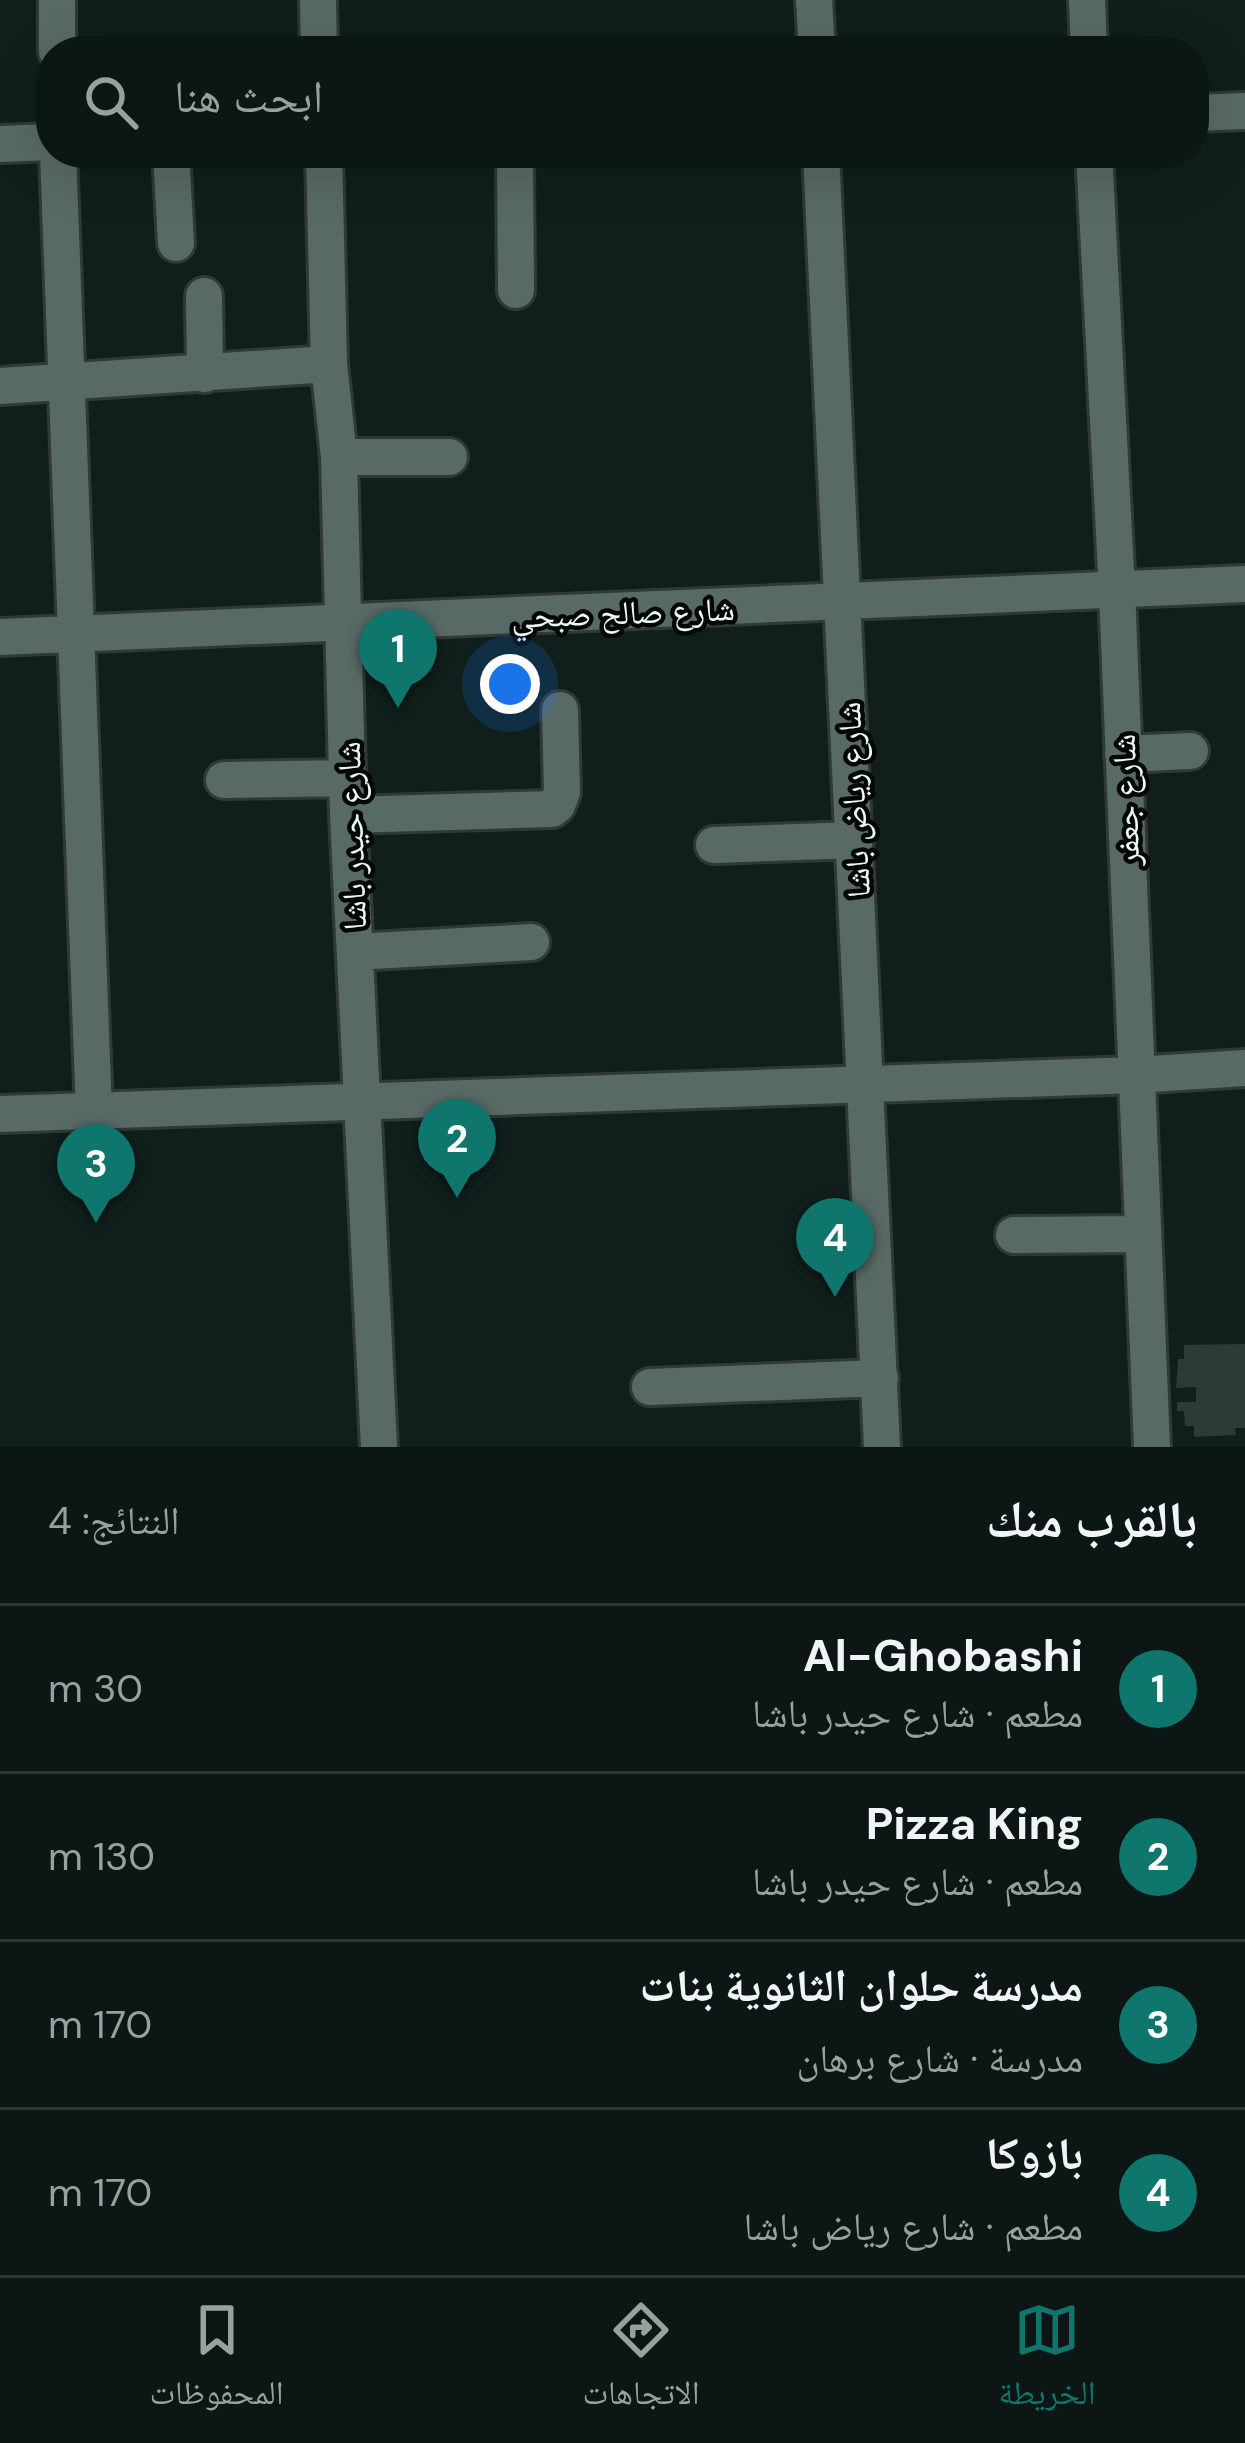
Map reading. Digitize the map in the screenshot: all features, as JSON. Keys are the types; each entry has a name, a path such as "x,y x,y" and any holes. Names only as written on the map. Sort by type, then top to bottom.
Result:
{"street":[{"path":"57,0 57,36"},
{"path":"318,0 319,36"},
{"path":"814,0 816,36"},
{"path":"1087,0 1088,36"},
{"path":"1209,112 1245,111"},
{"path":"0,144 36,143"},
{"path":"59,168 94,1112"},
{"path":"172,168 176,243"},
{"name":"شارع حيدر باشا","path":"324,168 329,364 339,457 348,815 379,1447"},
{"path":"515,168 516,290"},
{"name":"شارع رياض باشا","path":"822,168 882,1447"},
{"name":"شارع جعفر","path":"1095,168 1152,1447"},
{"path":"203,296 205,374"},
{"path":"0,386 329,364"},
{"path":"339,457 449,457"},
{"name":"شارع صالح صبحي","path":"0,638 1245,584"},
{"path":"348,815 552,809 562,792 560,710"},
{"path":"1123,754 1190,751"},
{"path":"224,780 348,778"},
{"path":"715,845 855,840"},
{"path":"355,952 531,942"},
{"path":"0,1114 1245,1068"},
{"path":"1014,1235 1142,1234"},
{"path":"650,1387 880,1378"}],"building":[{"path":"1245,1344 1245,1428 1235,1428 1236,1435 1194,1437 1194,1426 1185,1426 1184,1411 1177,1411 1177,1402 1196,1402 1196,1387 1176,1388 1184,1345"}],"place":[{"name":"Al-Ghobashi","path":"398,708"},
{"name":"Pizza King","path":"457,1198"},
{"name":"مدرسة حلوان الثانوية بنات","path":"96,1223"},
{"name":"بازوكا","path":"835,1297"}]}
